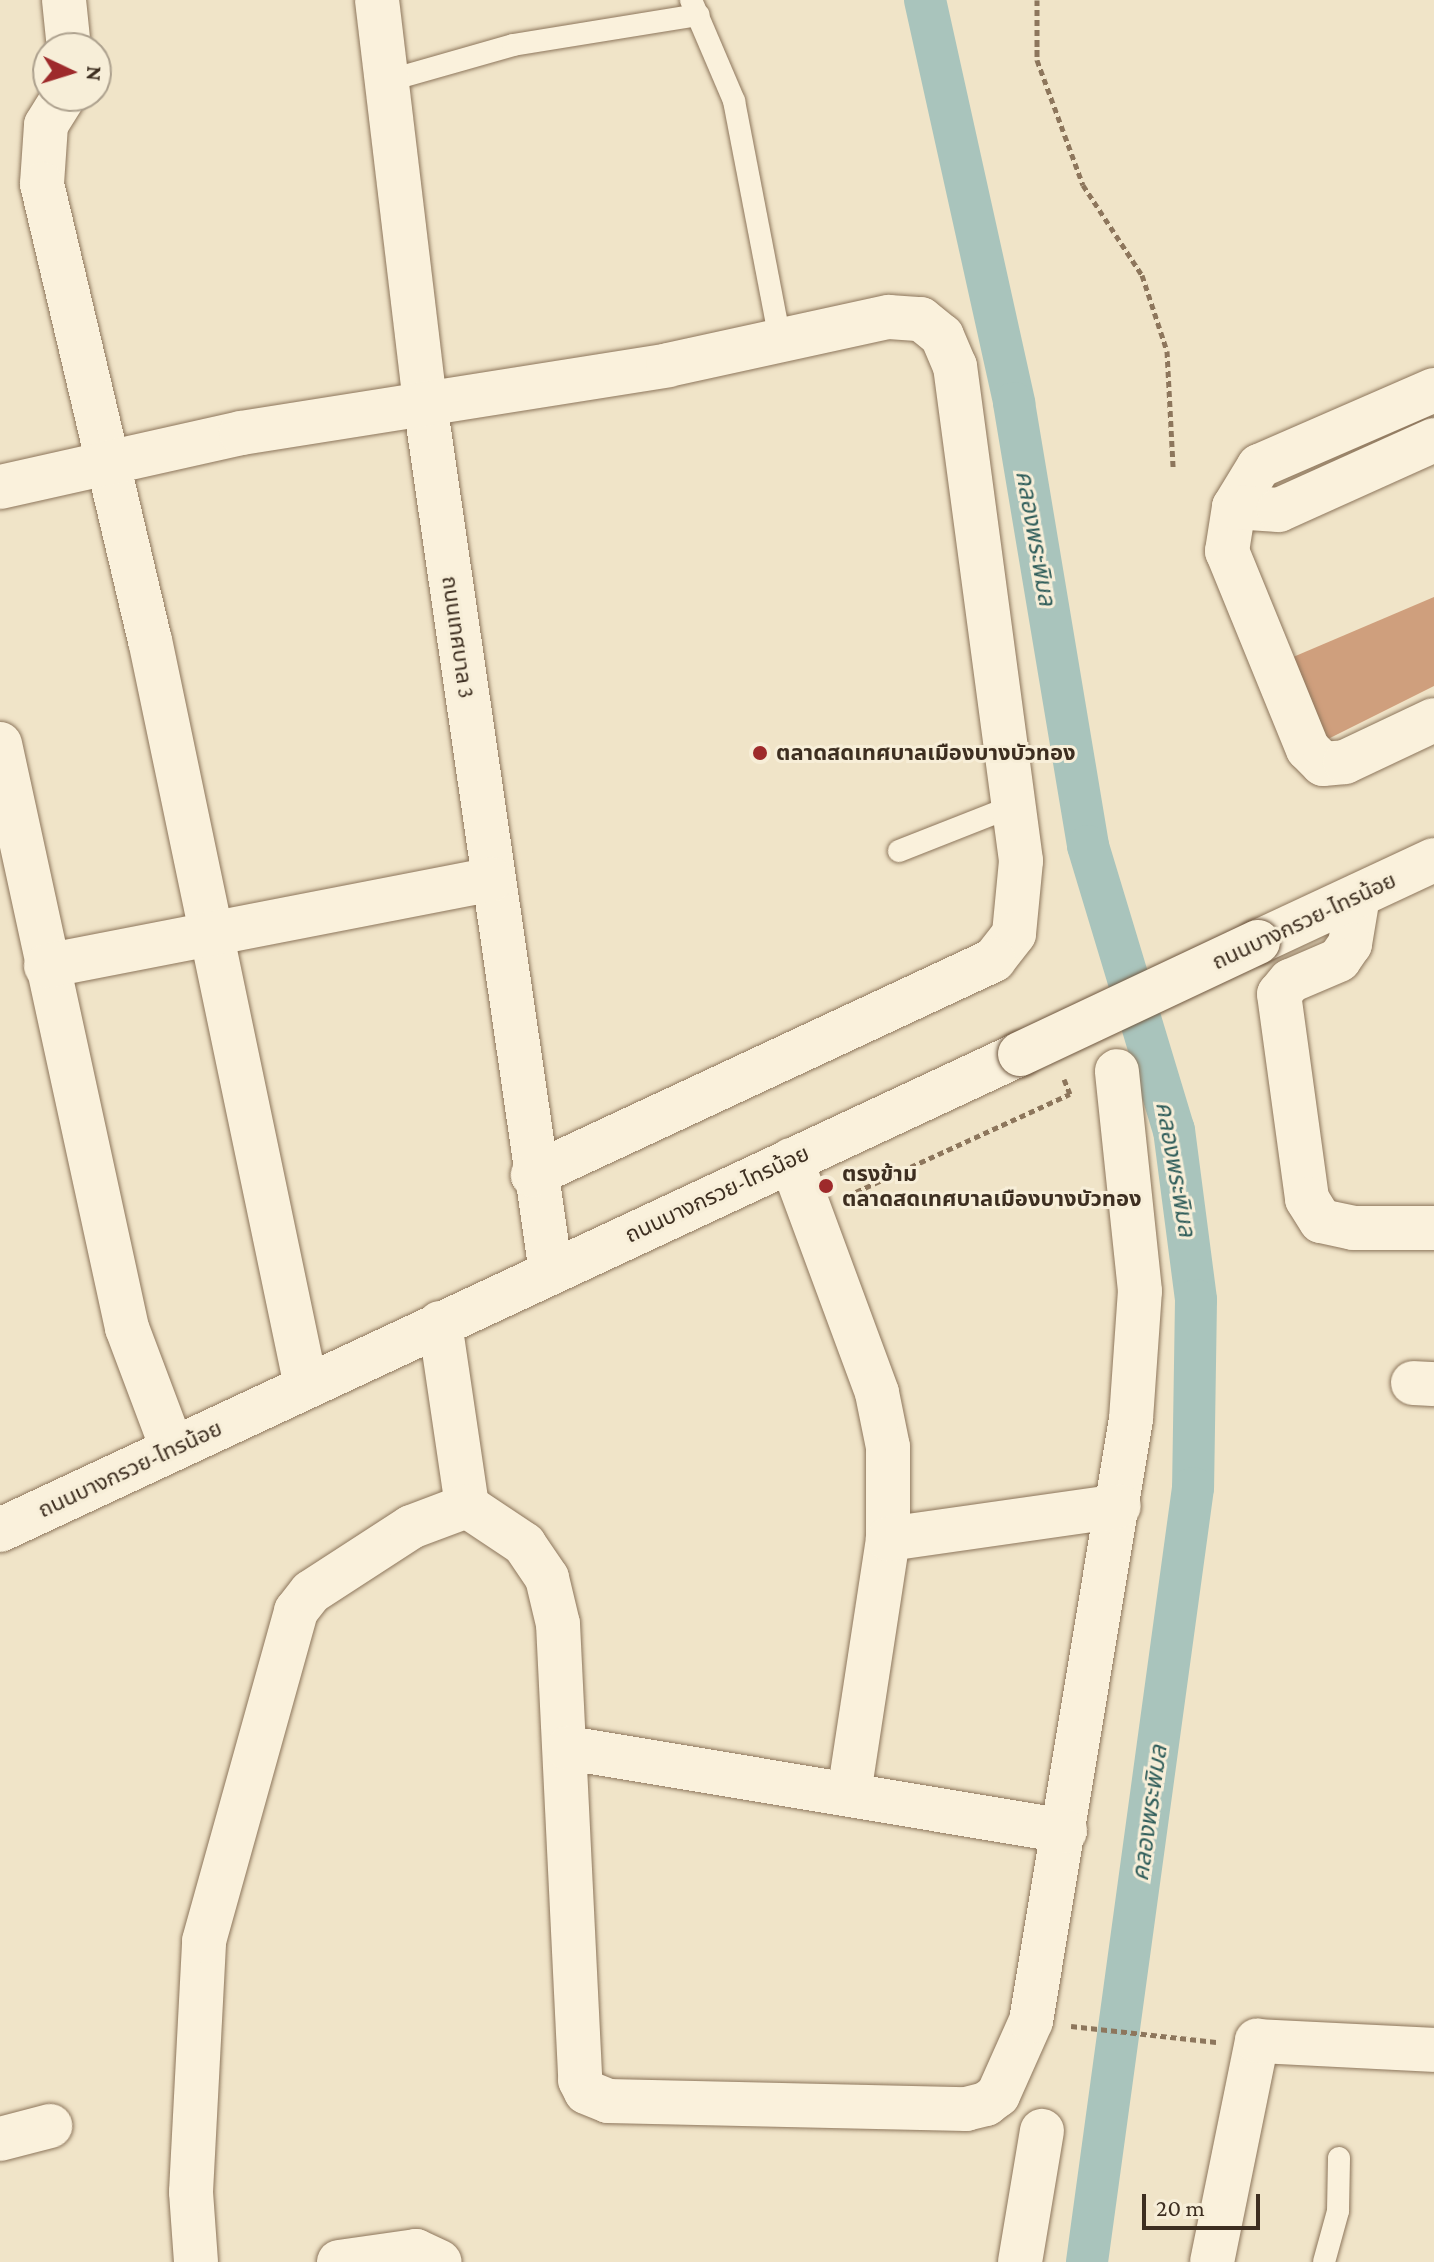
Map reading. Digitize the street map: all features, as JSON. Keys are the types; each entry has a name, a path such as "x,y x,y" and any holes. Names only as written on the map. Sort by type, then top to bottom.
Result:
{"street":[{"path":"64,0 67,32"},
{"name":"ถนนเทศบาล 3","path":"377,0 425,403 533,1175 551,1272"},
{"path":"54,112 46,125 42,184 107,460 306,1386"},
{"path":"0,487 107,460 780,341 889,317 921,319 942,336 955,366 1013,806 1020,902 1014,934 994,960 533,1175"},
{"path":"1234,507 1279,510 1431,442 1420,396 1259,466 1234,507 1231,570 1308,749 1323,764 1345,762 1434,720"},
{"path":"0,744 127,1328 172,1448"},
{"name":"ถนนบางกรวย-ไทรน้อย","path":"0,1530 1434,860"},
{"path":"46,966 208,939 492,879"},
{"path":"1358,896 1350,944 1339,960 1290,981 1279,994 1307,1199 1321,1221 1353,1228 1434,1228"},
{"path":"440,1323 467,1506 524,1544 547,1578 568,1748 580,2080 608,2101 966,2109 986,2104 998,2095 1031,2021 1119,1506 1140,1291 1117,1071"},
{"path":"791,1160 877,1393 888,1447 888,1539 849,1793"},
{"path":"196,2262 191,2192 204,1941 296,1611 311,1592 411,1527 467,1506"},
{"path":"888,1539 1119,1506"},
{"path":"568,1748 1065,1831"},
{"path":"1212,2262 1257,2041 1434,2050"},
{"path":"0,2139 50,2126"},
{"path":"1020,2262 1042,2131"},
{"path":"339,2262 416,2251 440,2262"}],"lane":[{"path":"387,81 513,45 695,7 734,101 780,341"},
{"path":"899,851 1013,806"},
{"path":"1324,2262 1338,2211 1339,2158"}],"path":[{"path":"1037,0 1037,60 1073,157 1142,275 1167,351 1173,467"},
{"path":"1056,2024 1202,2043"}],"building":[{"path":"1434,597 1434,686 1308,749 1272,666"}],"waterway":[{"name":"คลองพระพิมล","path":"925,0 1014,403 1088,846 1174,1130 1196,1300 1193,1488 1087,2262"}],"place":[{"name":"ตลาดสดเทศบาลเมืองบางบัวทอง","path":"760,753"},
{"name":"ตรงข้าม ตลาดสดเทศบาลเมืองบางบัวทอง","path":"826,1186"}]}
